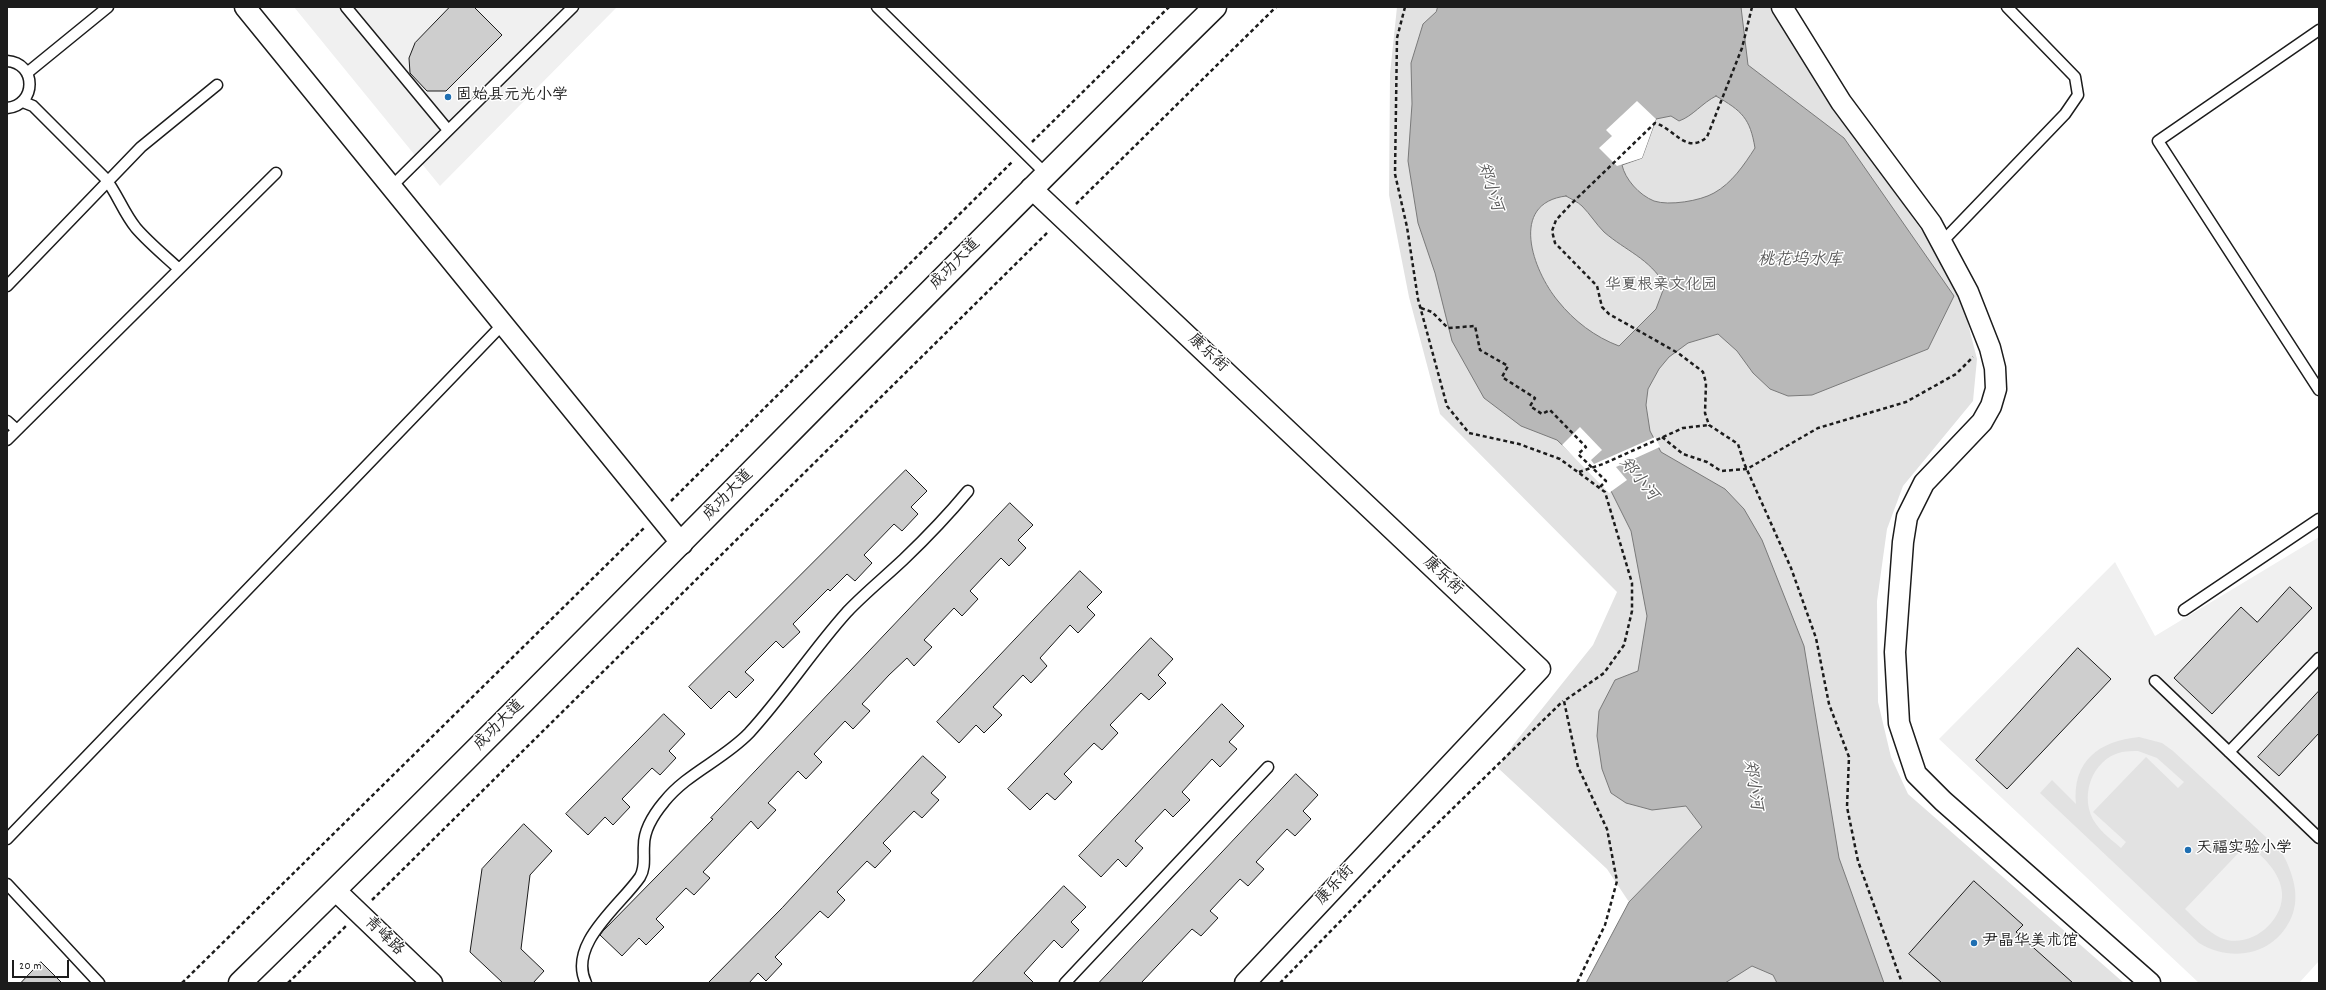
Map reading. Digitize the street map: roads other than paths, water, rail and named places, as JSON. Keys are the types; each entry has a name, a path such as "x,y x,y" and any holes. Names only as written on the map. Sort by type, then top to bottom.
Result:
{"main road":[{"name":"成功大道","path":"240,983 682,544 1039,181 1215,7"}],"street":[{"path":"245,7 682,544"},
{"path":"1782,7 1841,102 1931,223 1968,292 1988,341 1995,368 1996,389 1992,406 1982,422 1969,438 1924,483 1907,517 1903,542 1895,652 1899,723 1916,774 1943,801 2150,983"},
{"name":"康乐街","path":"1039,181 1063,217 1540,669 1244,983"},
{"name":"青峰路","path":"335,890 432,983"}],"lane":[{"path":"27,73 108,7"},
{"path":"346,7 448,130"},
{"path":"391,187 573,7"},
{"path":"877,7 1023,151 1039,181"},
{"path":"1942,242 2065,114 2078,95 2075,77 2007,7"},
{"path":"2319,30 2158,141 2319,390"},
{"path":"7,61 16,62 27,73 30,87 23,102 16,106 7,108"},
{"path":"7,286 109,183 141,147 217,85"},
{"path":"23,102 33,106 113,187 116,199 136,227 179,269"},
{"path":"7,440 276,173"},
{"path":"7,838 503,324"},
{"path":"7,421 17,430"},
{"path":"586,983 582,968 586,947 597,928 629,893 641,875 647,830 664,801 694,774 728,751 748,733 813,652 851,608 867,591 903,560 952,511 968,491"},
{"path":"2184,610 2319,519"},
{"path":"2229,752 2319,658"},
{"path":"2155,682 2319,838"},
{"path":"1065,983 1268,767"},
{"path":"7,884 99,983"}],"water":[{"path":"1438,7 1741,7 1748,65 1844,138 1954,296 1928,349 1812,395 1788,396 1770,389 1753,373 1737,351 1718,334 1688,343 1669,357 1659,369 1648,389 1646,405 1650,431 1661,452 1725,489 1744,509 1762,540 1804,646 1839,858 1884,983 1777,983 1773,975 1752,966 1725,983 1586,983 1629,902 1702,827 1686,806 1652,810 1626,803 1611,793 1602,769 1597,736 1599,711 1615,680 1638,671 1647,616 1631,531 1611,491 1557,440 1521,426 1484,398 1452,341 1435,273 1418,223 1408,161 1412,104 1411,63 1423,24 1436,12","holes":["1716,96 1738,111 1743,116 1750,129 1755,148 1742,167 1732,179 1720,189 1701,198 1684,202 1668,203 1654,201 1643,195 1629,181 1622,165 1642,158 1656,119 1671,116 1679,121 1689,116","1566,196 1582,206 1604,232 1612,239 1652,268 1665,285 1656,309 1619,346 1593,333 1578,322 1564,308 1549,288 1534,256 1531,240 1531,224 1537,211 1548,201"]}],"place":[{"name":"固始县元光小学","path":"448,97"},
{"name":"天福实验小学","path":"2188,850"},
{"name":"尹晶华美术馆","path":"1974,943"}],"water label":[{"name":"郑小河","path":"1488,187"},
{"name":"桃花坞水库","path":"1800,262"},
{"name":"郑小河","path":"1637,480"},
{"name":"郑小河","path":"1751,785"}],"park label":[{"name":"华夏根亲文化园","path":"1661,287"}]}
